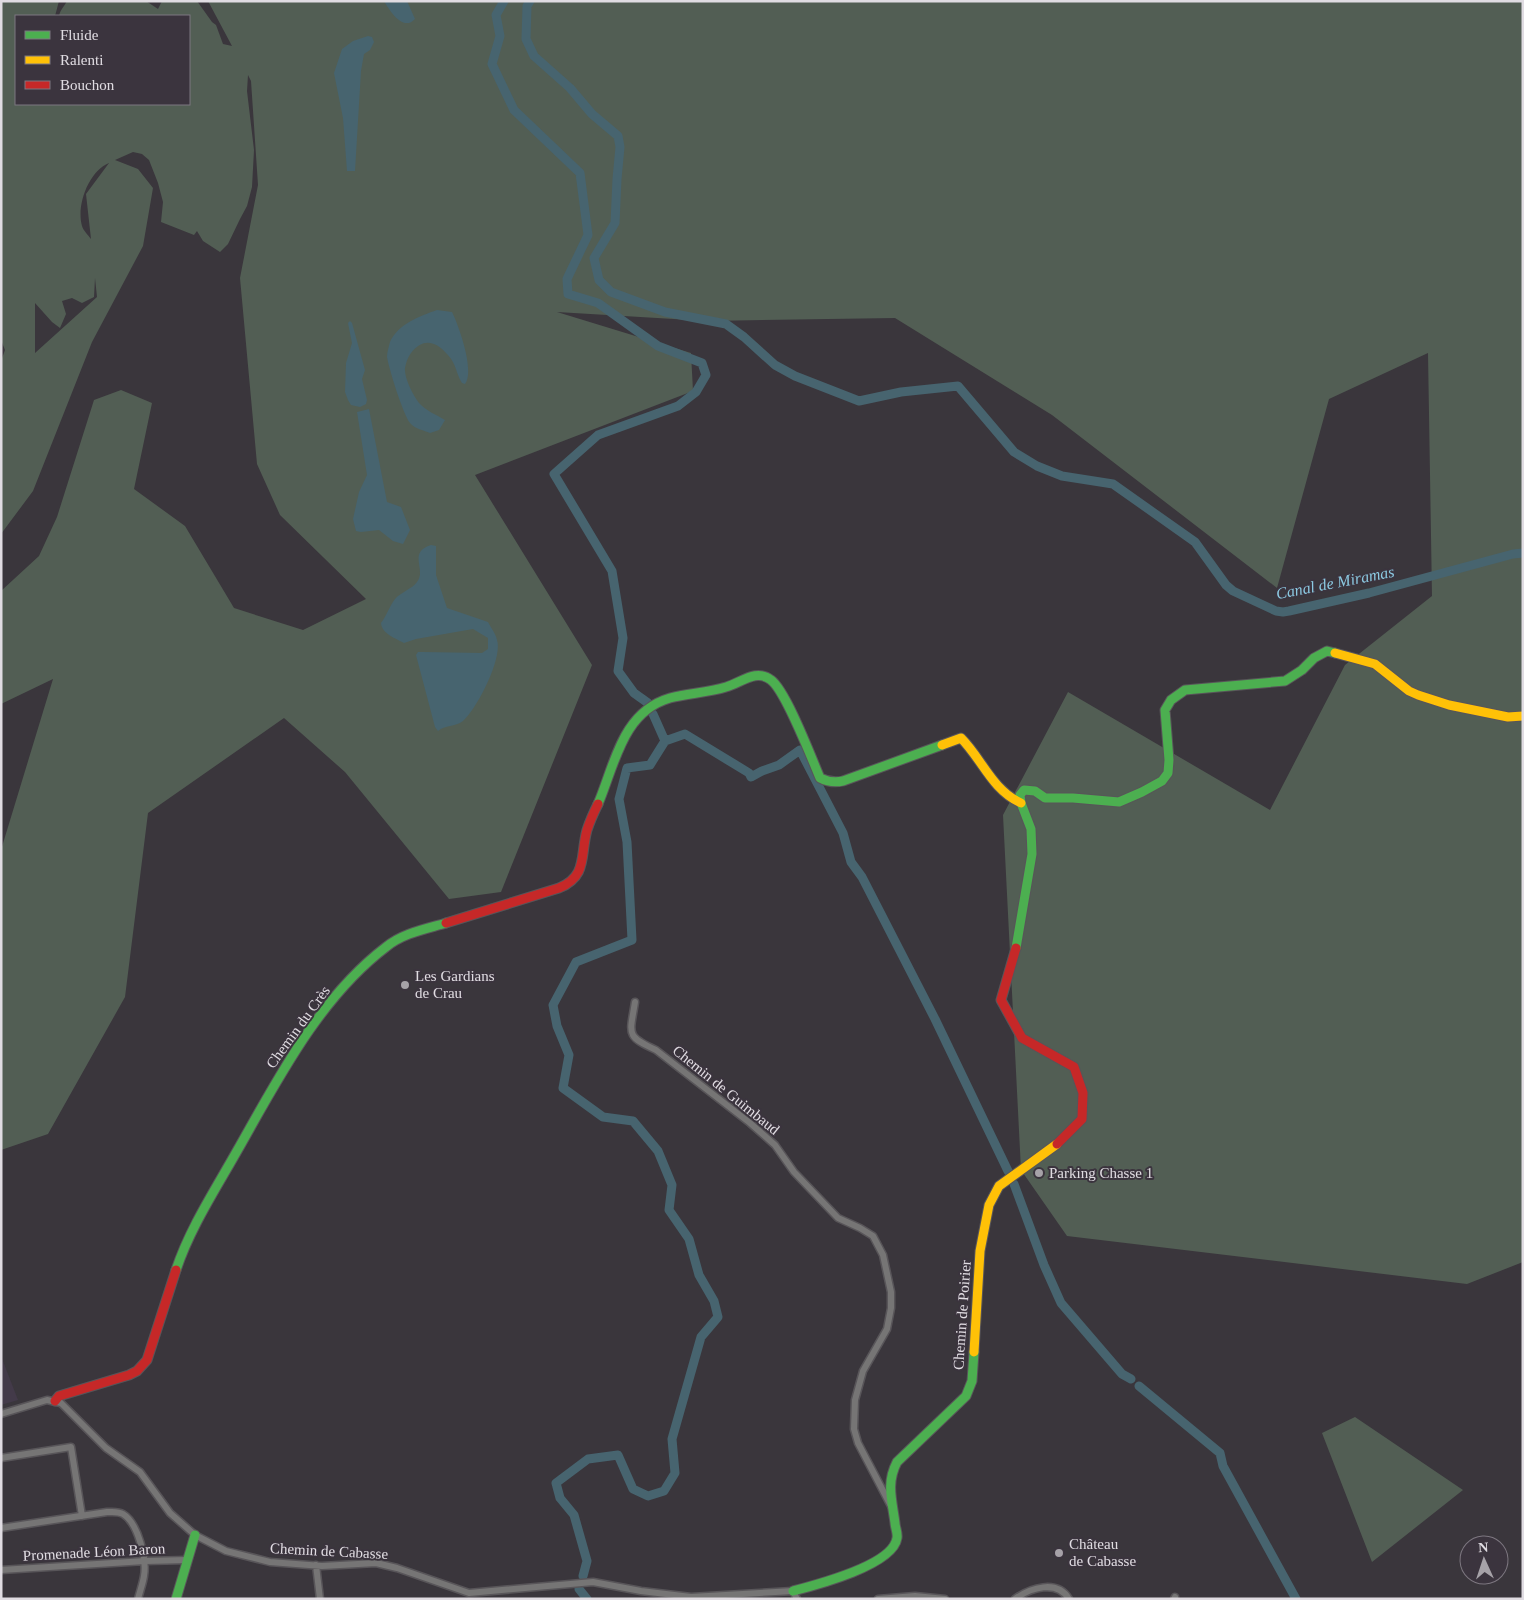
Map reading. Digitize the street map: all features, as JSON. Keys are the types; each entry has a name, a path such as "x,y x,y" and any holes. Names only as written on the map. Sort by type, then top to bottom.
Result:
{"street":[{"path":"1021,803 1020,796 1024,790 1031,789 1038,791 1045,798 1073,798 1119,802 1142,792 1162,781 1168,773 1169,760 1165,710 1171,700 1185,690 1285,681 1302,670 1314,658 1327,651 1376,664 1409,691 1418,695 1449,705 1491,714 1508,717 1523,716"},
{"name":"Chemin du Crès","path":"55,1401 59,1396 137,1371 147,1360 184,1247 246,1132 280,1075 328,1004 370,960 388,945 409,934 559,888 572,882 578,875 588,830 623,740 638,719 652,706 667,699 728,687 753,675 761,674 771,677 780,688 820,778 827,782 835,783 842,781 961,738 992,780 1014,801 1021,803"},
{"name":"Chemin de Poirier","path":"795,1595 870,1564 892,1549 897,1538 890,1487 891,1474 897,1462 966,1396 972,1381 980,1251 988,1205 999,1186 1050,1150 1082,1119 1083,1093 1074,1067 1022,1038 1001,1000 1018,942 1032,854 1031,829 1021,803"},
{"name":"Chemin de Guimbaud","path":"635,1002 630,1032 633,1038 656,1050 750,1123 775,1145 794,1172 838,1218 873,1236 883,1255 892,1292 891,1308 887,1329 863,1371 855,1400 854,1429 858,1443 893,1509"},
{"path":"1,1414 48,1400 55,1401"},
{"name":"Chemin de Cabasse","path":"55,1401 61,1403 106,1448 140,1472 170,1514 195,1535 226,1551 270,1562 316,1565 376,1563 397,1568 469,1593 593,1582 641,1591 691,1597 795,1595"},
{"path":"1,1458 71,1447 82,1516"},
{"path":"1,1528 107,1512 121,1512 129,1518 141,1542 145,1561 145,1575 138,1599"},
{"path":"176,1599 195,1535"},
{"name":"Promenade Léon Baron","path":"1,1570 187,1560"},
{"path":"316,1565 320,1599"},
{"path":"1015,1599 1023,1593 1037,1588 1051,1587 1060,1590 1069,1599"},
{"path":"878,1599 915,1596 945,1599"}],"shaded area":[{"path":"1,1356 18,1400 1,1405"}],"green space":[{"path":"1,1 59,1 55,15 15,15 15,105 190,105 190,15 59,15 67,1 146,1 158,9 162,1 197,1 216,25 223,44 232,46 208,1 1523,1 1523,1262 1467,1284 1067,1236 1021,1170 1003,815 1068,692 1270,810 1345,665 1432,596 1428,353 1329,399 1277,588 1052,415 895,318 707,321 557,312 691,353 693,391 475,475 592,665 501,892 449,899 345,772 284,718 148,813 125,997 48,1134 1,1150 1,850 53,679 1,704 1,591 39,556 57,517 94,400 121,390 152,403 134,489 185,526 234,608 303,630 366,599 280,515 257,464 240,278 258,185 251,81 248,75 247,91 254,150 252,187 247,206 228,244 220,252 203,241 197,231 194,235 161,222 163,202 149,160 142,154 133,152 115,160 138,169 153,188 143,246 92,342 33,491 1,534 1,361 5,350 1,340","holes":["109,163 86,194 91,239 82,226 81,208 83,199 90,181 102,167","95,278 97,297 35,353 35,303 60,328 66,314 62,301 72,298 82,303 94,297"]},
{"path":"1355,1417 1463,1490 1372,1562 1322,1433"}],"water":[{"path":"384,1 407,1 415,19 406,23 402,22 393,15"},
{"path":"368,36 372,37 374,42 370,50 364,54 361,71 355,171 347,171 343,118 334,73 342,49 353,41"},
{"path":"437,310 452,312 465,348 468,378 465,384 462,383 450,357 433,344 424,343 419,345 411,353 405,366 405,372 414,396 425,408 445,420 439,430 430,433 414,427 407,418 393,381 387,355 390,342 398,330 417,318"},
{"path":"350,321 365,370 362,379 367,400 366,404 360,407 351,405 345,392 346,363 352,343 348,323"},
{"path":"369,409 387,502 401,507 410,530 403,544 393,541 379,530 356,531 353,519 359,492 367,475 357,412"},
{"path":"431,545 436,546 436,575 447,608 488,622 495,633 498,648 488,683 469,715 460,723 438,731 435,727 416,655 418,652 482,653 488,649 488,638 473,629 416,639 404,643 390,635 382,627 381,623 393,602 417,582 420,572 420,552"}],"waterway":[{"path":"504,1 496,15 500,36 492,64 514,110 580,173 588,235 567,279 568,294 598,303 658,346 702,363 706,375 696,392 678,406 598,435 554,474 612,571 623,638 618,671 634,693 648,703"},
{"name":"Canal de Miramas","path":"530,1 527,6 526,39 534,56 570,88 592,114 618,136 620,147 615,223 594,258 599,280 611,292 665,312 726,324 744,337 775,365 795,376 859,401 901,392 958,386 1014,452 1037,466 1062,476 1113,484 1195,542 1226,585 1233,591 1276,611 1289,611 1369,593 1513,554 1523,553"},
{"path":"583,1576 587,1561 574,1515 560,1498 556,1483 588,1459 618,1455 633,1489 648,1496 664,1491 675,1473 672,1439 701,1337 718,1317 714,1301 699,1275 689,1239 669,1210 672,1185 658,1151 633,1121 603,1117 563,1088 569,1055 557,1026 553,1005 576,962 632,940 627,842 619,799 627,768 650,765 665,741 653,714"},
{"path":"665,741 685,734 749,773 751,777 779,765 800,750 843,833 851,862 862,877 935,1019 1008,1171"},
{"path":"1014,1184 1044,1265 1061,1303 1122,1374 1131,1379"},
{"path":"1139,1386 1220,1453 1223,1466 1296,1599"},
{"path":"579,1589 587,1599"}],"traffic: fast":[{"path":"1016,948 1032,854 1031,829 1021,803 1020,795 1024,790 1035,791 1045,798 1073,798 1119,802 1142,792 1162,781 1168,773 1169,760 1165,710 1171,700 1185,690 1285,681 1302,670 1314,658 1327,651 1335,653"},
{"path":"598,804 622,741 641,715 654,705 670,698 719,689 754,676 760,675 771,680 784,697 820,778 834,782 843,781 942,745"},
{"path":"176,1270 188,1239 212,1195 284,1068 320,1015 362,967 386,947 407,935 446,923"},
{"path":"793,1591 852,1572 882,1557 892,1548 897,1536 892,1507 891,1484 897,1462 966,1396 972,1381 974,1352"},
{"path":"176,1599 195,1535"}],"traffic: slow":[{"path":"1335,653 1375,664 1409,691 1418,695 1449,705 1508,717 1523,716"},
{"path":"942,745 961,738 1002,790 1021,803"},
{"path":"974,1352 980,1251 989,1205 999,1186 1057,1144"}],"traffic: jam":[{"path":"446,923 559,888 568,883 579,871 587,830 598,804"},
{"path":"1016,948 1001,1000 1022,1038 1074,1067 1083,1093 1082,1119 1057,1144"},
{"path":"55,1401 59,1396 137,1371 147,1360 176,1270"}],"place":[{"name":"Les Gardians de Crau","path":"405,985"},
{"name":"Parking Chasse 1","path":"1039,1173"},
{"name":"Château de Cabasse","path":"1059,1553"}]}
